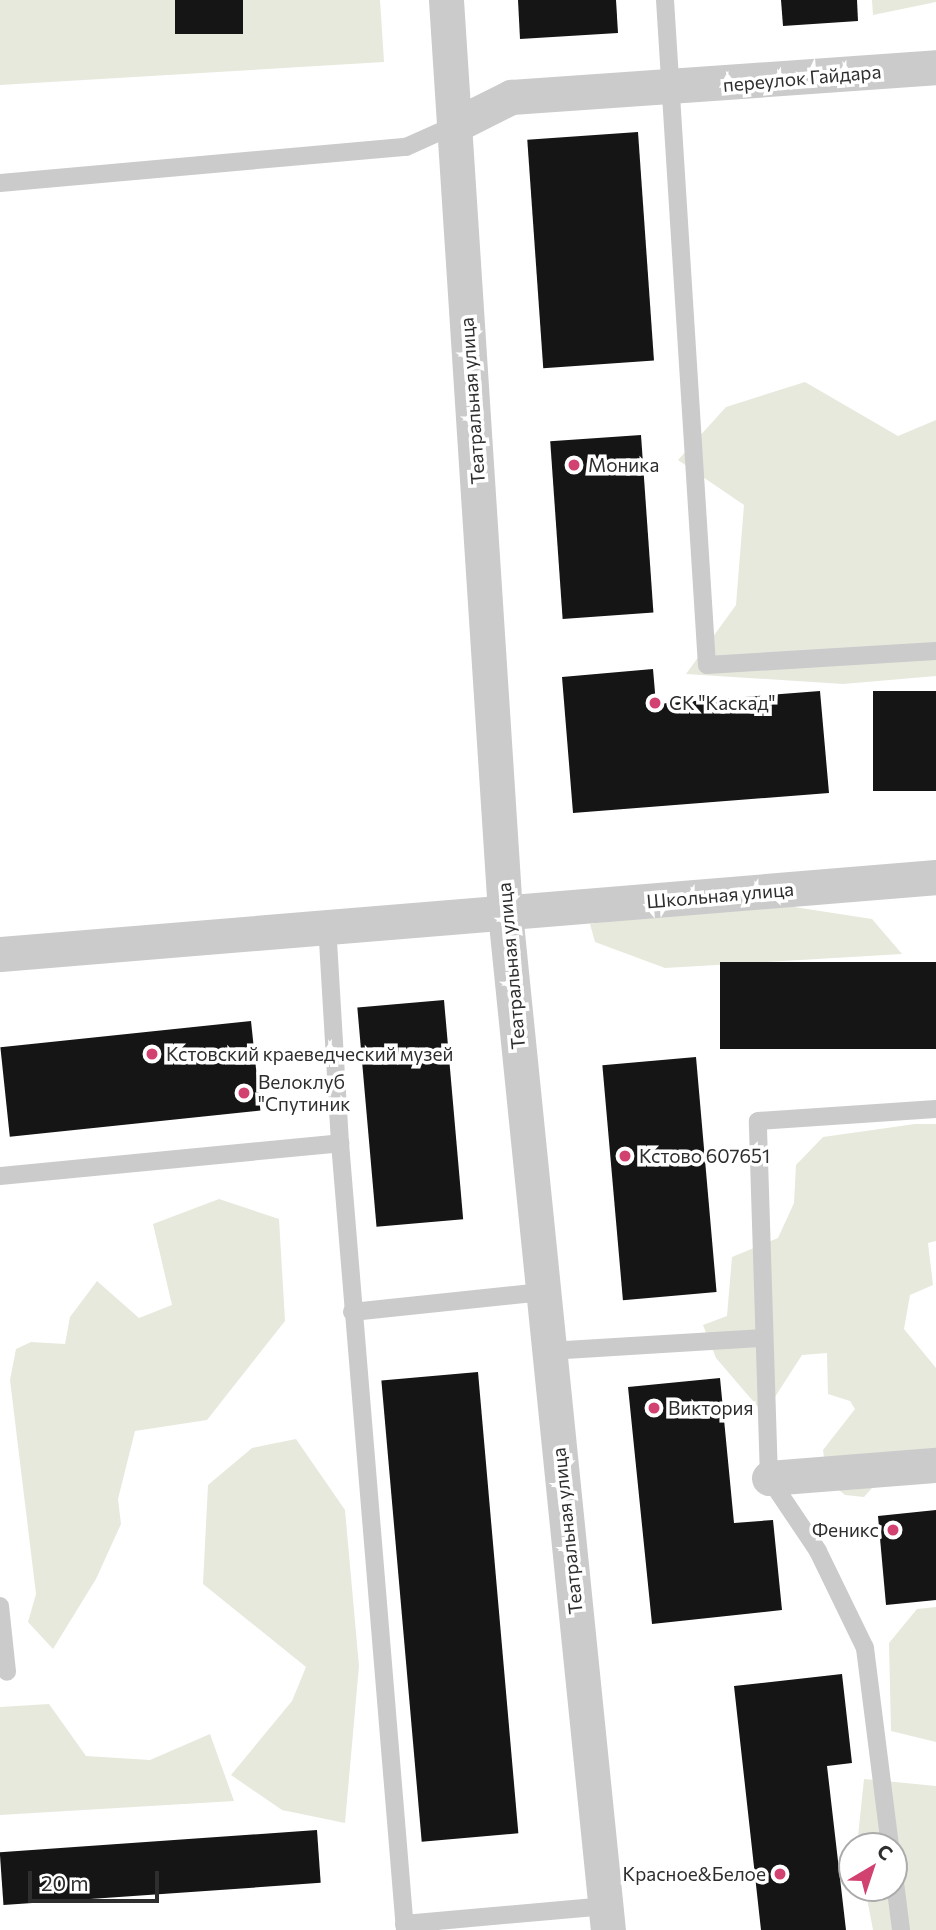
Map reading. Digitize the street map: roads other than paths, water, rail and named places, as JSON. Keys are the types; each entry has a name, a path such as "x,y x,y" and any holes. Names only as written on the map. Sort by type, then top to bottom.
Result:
{"street":[{"name":"Театральная улица","path":"446,0 505,912 607,1918"},
{"name":"переулок Гайдара","path":"455,125 511,97 668,89 936,67"},
{"name":"Школьная улица","path":"0,954 936,877"},
{"path":"768,1478 936,1465"}],"lane":[{"path":"665,0 668,89 707,665 936,651"},
{"path":"0,183 406,147 455,125"},
{"path":"327,927 352,1312 404,1927 607,1918"},
{"path":"888,1832 865,1648 818,1551 768,1478 758,1121 936,1109"},
{"path":"0,1176 340,1143"},
{"path":"352,1312 543,1292"},
{"path":"549,1351 764,1338"},
{"path":"0,1606 7,1672"},
{"path":"897,1902 901,1930"}],"place":[{"name":"Моника","path":"574,465"},
{"name":"СК \"Каскад\"","path":"655,703"},
{"name":"Кстовский краеведческий музей","path":"152,1054"},
{"name":"Велоклуб \"Спутиник","path":"244,1093"},
{"name":"Кстово 607651","path":"625,1156"},
{"name":"Виктория","path":"654,1408"},
{"name":"Феникс","path":"893,1530"},
{"name":"Красное&Белое","path":"780,1874"}]}
